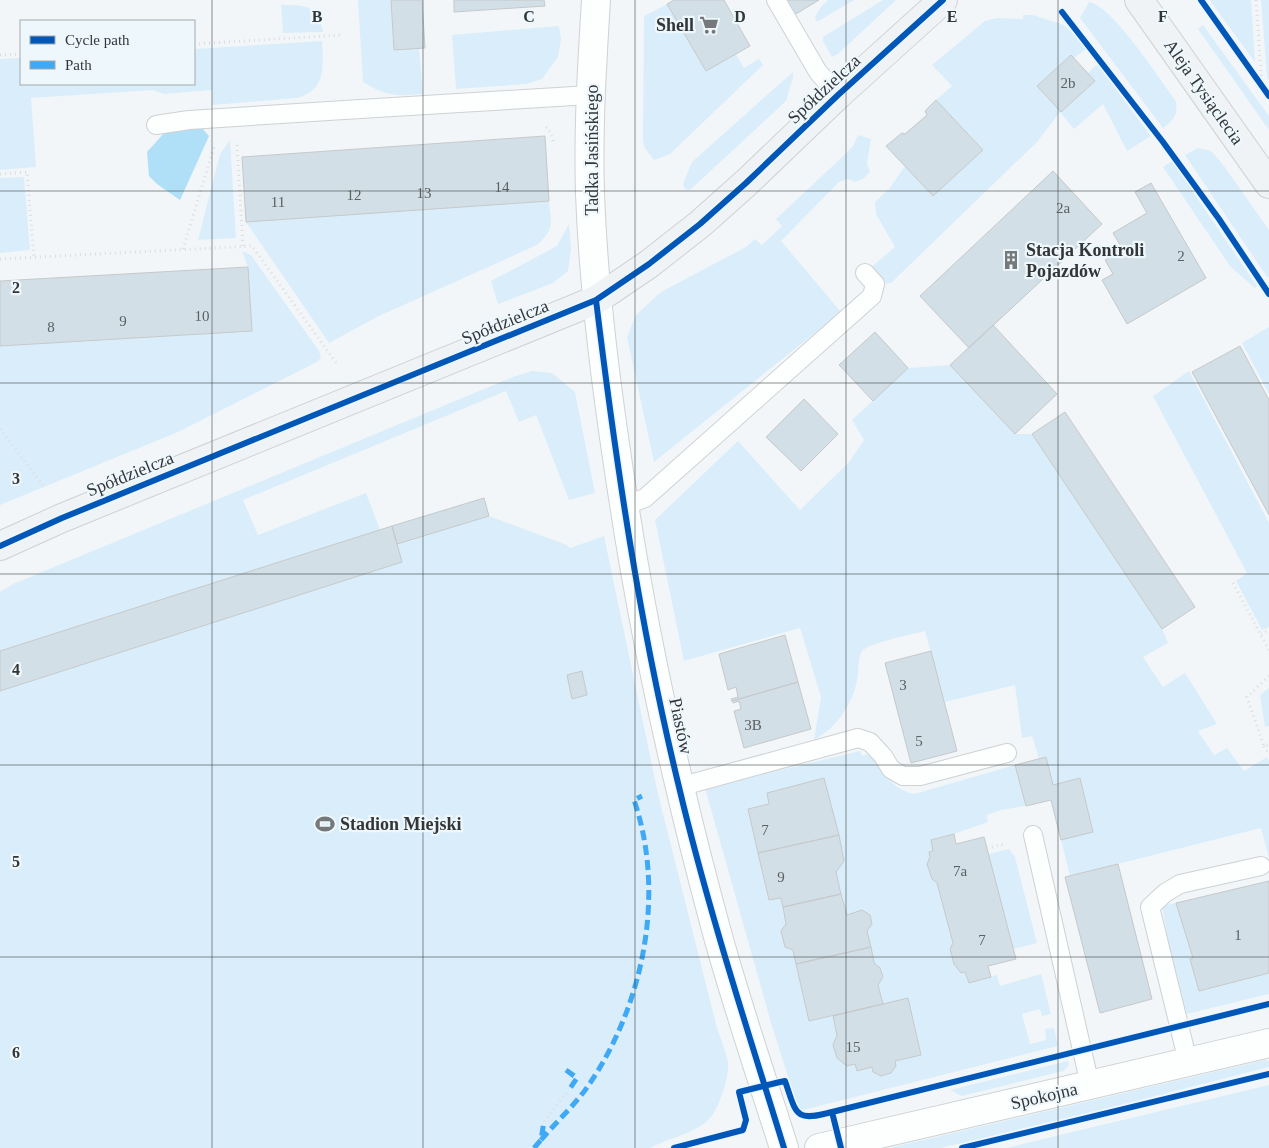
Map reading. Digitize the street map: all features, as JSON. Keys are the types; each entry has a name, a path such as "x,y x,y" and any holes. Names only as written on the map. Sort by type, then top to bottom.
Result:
{"street":[{"name":"Tadka Jasińskiego","path":"596,0 590,95 590,190 596,300"},
{"name":"Spółdzielcza","path":"0,546 62,518 596,300 649,264 690,232 746,183 838,95 943,0"},
{"name":"Aleja Tysiąclecia","path":"1139,0 1269,184"},
{"name":"Piastów","path":"596,300 606,385 632,558 679,787 716,931 784,1148"},
{"name":"Spokojna","path":"818,1148 1269,1043"}],"lane":[{"path":"783,6 818,72 838,95"},
{"path":"156,124 189,120 590,95"},
{"path":"624,506 645,498 872,296 875,284 865,273"},
{"path":"679,787 858,738 870,742 883,756 891,769 903,776 920,776 1007,753"},
{"path":"1032,835 1090,1085"},
{"path":"1188,1062 1150,907 1165,893 1180,884 1261,866"}],"path":[{"path":"1256,0 1262,85"},
{"path":"195,44 341,35"},
{"path":"0,55 20,54"},
{"path":"544,126 549,130 556,147"},
{"path":"237,144 243,246"},
{"path":"183,249 214,145"},
{"path":"0,174 27,172 34,258"},
{"path":"0,260 252,246 337,364"},
{"path":"0,429 46,490"},
{"path":"1233,583 1269,650"},
{"path":"1261,634 1269,630"},
{"path":"1269,676 1247,697 1264,746 1269,754"},
{"path":"1264,746 1269,745"},
{"path":"544,1122 569,1090"}],"shaded area":[{"path":"358,0 391,0 394,49 419,48 423,94 386,93 363,82"},
{"path":"828,0 854,0 817,22 815,18 817,13"},
{"path":"883,0 896,0 838,54 832,57 823,41 823,37"},
{"path":"1210,0 1251,0 1255,62 1211,2"},
{"path":"1261,0 1269,0 1269,80 1267,77"},
{"path":"1089,2 1110,16 1123,30 1176,101 1174,117 1163,128 1080,18"},
{"path":"667,4 706,71 736,54 744,68 759,59 763,65 670,154 654,160 644,147 643,139 644,16"},
{"path":"281,5 297,5 309,8 317,16 323,32 283,33"},
{"path":"1023,15 1033,15 1064,25 1087,48 1074,58 1071,55 1038,85 1061,112 1095,81 1088,73 1097,64 1151,136 1127,151 1103,104 1074,129 1060,112 1037,142 891,283 878,284 868,270 895,247 876,214 875,202 889,189 905,166 933,196 983,150 936,100 952,86 932,65 985,21 997,18 1023,19"},
{"path":"1203,25 1269,116 1269,130 1198,29"},
{"path":"559,26 561,39 558,57 542,79 527,84 456,89 452,35"},
{"path":"322,41 323,59 321,76 314,89 297,98 212,105 212,90 164,94 153,90 31,98 36,167 0,170 0,59 20,58 20,85 195,85 195,49"},
{"path":"793,72 786,101 690,190 685,189 683,184 692,162"},
{"path":"177,126 201,127 209,136 180,200 149,176 147,152 165,132"},
{"path":"858,135 871,139 867,163 870,172 863,179 855,182 848,179 839,182 781,241 841,312 654,462 627,337 636,315 661,292 746,247 755,239 762,245 782,226 776,219 853,146"},
{"path":"230,140 236,238 198,240 220,154"},
{"path":"1198,148 1211,151 1224,166 1269,230 1269,277 1267,277 1185,155"},
{"path":"1172,161 1257,286 1255,288 1230,266 1163,167"},
{"path":"24,177 30,250 0,253 0,178"},
{"path":"549,201 549,230 537,245 379,316 329,343 246,222"},
{"path":"569,224 571,248 568,271 553,283 498,304 491,281 557,246"},
{"path":"242,251 251,255 319,351 321,358 317,362 178,432 0,505 0,346 252,330 248,267"},
{"path":"1269,327 1269,394 1242,343"},
{"path":"950,365 1015,434 1032,434 1162,629 1168,643 1143,657 1163,687 1185,673 1217,724 1198,731 1214,755 1227,748 1244,771 1267,757 1269,761 1269,858 1261,828 1070,876 1061,840 1093,831 1080,778 1053,785 1046,757 1039,759 1032,736 1022,738 1015,685 945,702 925,631 882,642 862,651 856,684 849,704 837,721 814,740 821,697 800,628 684,661 655,520 738,441 800,510 849,462 864,440 852,420 908,368"},
{"name":"Stadion Miejski","path":"532,371 552,373 575,392 595,493 569,500 536,415 519,422 506,391 243,500 258,535 366,493 380,530 484,498 489,516 567,545 570,548 604,536 658,794 717,1028 728,1062 726,1083 713,1115 703,1124 689,1132 650,1148 0,1148 0,592 13,584 513,377"},
{"path":"1189,371 1269,523 1269,627 1262,630 1236,581 1247,573 1153,396"},
{"path":"1269,688 1269,726 1265,727 1260,695"},
{"path":"860,751 862,756 871,753 888,779 900,788 914,794 1015,765 1026,806 1001,810 987,815 988,822 931,840 933,851 929,852 928,868 937,883 953,943 951,956 961,973 965,972 969,983 997,975 1000,986 1041,974 1051,1014 1042,1016 1040,1009 1022,1014 1030,1044 1046,1040 1045,1029 1054,1028 1058,1046 799,1111 771,1023 705,788","holes":["824,778 844,861 836,872 847,915 870,916 872,924 867,931 874,963 880,968 883,977 878,985 883,1004 908,999 921,1055 895,1061 896,1066 891,1073 881,1076 873,1072 872,1067 857,1071 855,1064 847,1066 833,1016 809,1021 793,950 785,947 786,924 781,898 769,900 748,809 769,804 767,793"]},
{"path":"1009,849 1015,857 1037,943 1014,949 988,854"},
{"path":"1176,903 1193,958 1190,959 1199,991 1269,973 1269,994 1182,1015 1162,906"},
{"path":"1265,1060 1269,1061 1269,1067 941,1148 889,1148"},
{"path":"1068,1061 1069,1065 1063,1071 962,1096 950,1090"},
{"path":"1269,1085 1269,1148 1006,1148"}],"building":[{"path":"391,0 422,0 425,48 394,50"},
{"path":"454,0 544,0 545,6 454,12"},
{"name":"Shell","path":"674,0 724,0 750,46 706,71 667,4"},
{"path":"786,0 819,0 794,15"},
{"path":"1071,55 1095,81 1061,112 1037,86"},
{"path":"936,100 983,150 933,196 886,146 902,133 905,134 927,115 925,111"},
{"path":"545,136 549,201 246,222 242,157"},
{"name":"Stacja Kontroli Pojazdów","path":"1053,171 1102,224 969,348 920,296"},
{"path":"1151,183 1206,278 1127,324 1102,280 1113,274 1105,260 1123,250 1113,233 1147,213 1135,192"},
{"path":"248,267 252,331 0,346 0,281"},
{"path":"993,325 1057,394 1015,434 950,365"},
{"path":"875,332 908,368 873,401 839,365"},
{"path":"1240,346 1269,400 1269,515 1192,372"},
{"path":"804,399 838,434 801,471 766,437"},
{"path":"1065,412 1195,607 1162,629 1032,434"},
{"path":"484,498 489,516 397,544 392,526"},
{"path":"392,526 402,562 0,691 0,651"},
{"path":"785,635 798,682 732,701 731,699 738,697 736,687 728,690 719,654"},
{"path":"931,651 957,751 911,763 885,663"},
{"path":"582,671 587,695 572,699 567,675"},
{"path":"798,682 811,729 744,748 734,711 741,709 739,701 733,703 732,701"},
{"path":"1046,757 1053,785 1080,778 1093,832 1061,840 1051,800 1026,806 1015,765"},
{"path":"824,778 839,835 758,853 748,809 769,804 767,793"},
{"path":"954,834 956,844 984,837 1016,959 988,966 991,977 969,983 965,972 961,973 954,964 950,949 953,943 937,883 932,879 927,864 930,857 929,852 933,851 931,840"},
{"path":"839,835 844,861 836,872 841,894 783,907 781,898 769,900 758,853"},
{"path":"1118,864 1152,999 1100,1013 1065,877"},
{"path":"1269,881 1269,973 1199,991 1190,959 1193,958 1176,903"},
{"path":"841,894 847,915 862,910 870,915 872,924 867,931 871,947 796,964 793,950 785,947 781,931 786,924 783,907"},
{"path":"871,947 874,963 880,968 883,977 878,985 883,1004 809,1021 796,964"},
{"path":"908,998 921,1055 895,1061 896,1066 891,1073 881,1076 873,1072 872,1067 857,1071 855,1064 847,1066 837,1058 833,1045 837,1035 833,1016"}],"marked path":[{"path":"541,1140 588,1086 607,1054 623,1020 636,984 644,948 648,910 648,873 644,836 634,800 642,796"},
{"path":"566,1070 577,1078 569,1090"},
{"path":"534,1148 541,1140 544,1121"}],"cycle path":[{"path":"0,546 62,518 596,300 649,264 700,224 943,0"},
{"path":"1201,0 1269,96"},
{"path":"1062,12 1163,142 1219,219 1269,294"},
{"path":"596,300 630,545 665,727 702,878 784,1148"},
{"path":"841,1148 832,1112 1269,1004"},
{"path":"962,1148 1269,1074"},
{"path":"674,1148 743,1130 746,1120 739,1092 780,1082 785,1081 795,1108 804,1116 832,1112"}],"place":[{"name":"Shell","path":"709,25"},
{"name":"Stacja Kontroli Pojazdów","path":"1011,260"},
{"name":"Stadion Miejski","path":"325,824"}]}
